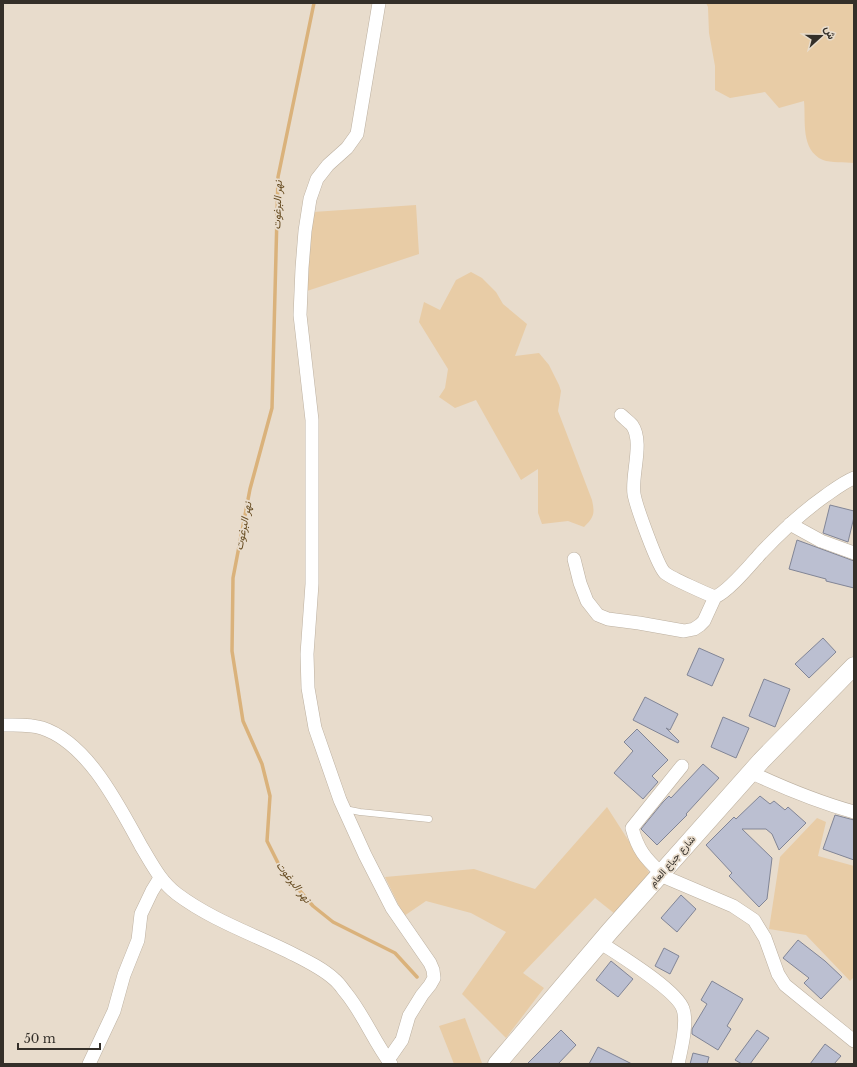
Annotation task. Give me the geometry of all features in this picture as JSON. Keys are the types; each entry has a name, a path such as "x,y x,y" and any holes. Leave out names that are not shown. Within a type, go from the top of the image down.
{"main road":[{"name":"شارع جباع العام","path":"497,1064 750,772 854,666"}],"street":[{"path":"379,3 356,134 347,148 328,165 317,179 309,205 304,231 300,315 312,420 312,584 307,654 308,688 315,728 338,796 365,855 385,895 408,932 430,963 434,978 409,1016 402,1040 390,1062"},
{"path":"621,415 632,426 637,436 634,494 656,556 662,568 665,573 672,578 715,596"},
{"path":"574,559 580,583 587,601 598,615 608,619 684,631 694,629 704,620 715,596 720,594 743,573 790,524 816,503 847,481 854,478"},
{"path":"790,524 822,541 854,553"},
{"path":"3,725 23,725 41,728 56,734 67,741 80,753 99,776 123,813 160,878 177,894 219,920 272,943 321,968 335,980 355,1004 390,1062"},
{"path":"682,766 632,828 636,842 645,857 661,874 733,906 754,920 765,938 778,974 785,985 854,1041"},
{"path":"750,772 830,805 854,812"},
{"path":"89,1064 114,1011 124,975 138,940 141,914 160,878"},
{"path":"601,943 661,985 675,996 681,1004 684,1011 684,1024 678,1064"}],"lane":[{"path":"344,809 360,812 429,818"}],"shaded area":[{"path":"706,3 854,3 854,163 826,161 816,155 811,149 807,142 804,101 779,108 765,92 730,98 715,90 715,66 709,33 708,7"},
{"path":"416,205 419,254 307,291 313,212"},
{"path":"471,272 482,278 496,292 503,304 527,324 515,356 539,353 549,365 559,385 561,391 558,411 593,505 593,515 584,527 568,521 542,524 538,513 538,469 521,480 476,400 455,408 439,397 445,388 448,369 419,322 424,302 440,310 456,280"},
{"path":"607,807 650,874 615,914 595,898 523,973 544,988 506,1038 462,994 506,932 471,913 426,901 404,916 385,877 474,869 535,889"},
{"path":"817,818 826,822 818,856 854,866 854,977 850,981 806,935 769,929 780,857"},
{"path":"465,1018 482,1063 454,1064 439,1026"}],"building":[{"path":"830,505 854,511 848,542 823,533"},
{"path":"797,540 854,561 854,588 789,569"},
{"path":"823,638 836,652 809,678 795,664"},
{"path":"699,648 724,659 712,686 687,675"},
{"path":"764,679 790,689 775,727 749,716"},
{"path":"645,697 678,714 670,730 666,728 679,741 678,743 633,720"},
{"path":"723,717 749,728 736,758 711,747"},
{"path":"637,729 668,760 652,776 658,782 643,799 614,773 633,751 624,742"},
{"path":"703,764 719,778 686,814 687,815 657,845 641,829 663,802 669,796 671,798"},
{"path":"760,796 770,804 774,801 785,810 788,807 806,823 779,850 772,834 766,829 742,829 772,858 767,899 759,907 729,876 732,873 706,845 734,817 736,819"},
{"path":"835,815 854,820 854,860 823,849"},
{"path":"681,895 696,909 677,932 661,918"},
{"path":"798,940 825,961 842,977 821,999 804,983 809,978 783,958"},
{"path":"664,948 679,956 670,974 655,966"},
{"path":"611,961 633,979 618,997 596,980"},
{"path":"712,981 743,999 727,1026 731,1029 718,1050 692,1034 692,1029 707,1004 701,1000"},
{"path":"561,1030 576,1045 558,1064 527,1064"},
{"path":"757,1030 769,1038 750,1064 742,1064 735,1060"},
{"path":"825,1044 841,1056 834,1064 810,1064"},
{"path":"598,1047 632,1064 589,1064"},
{"path":"693,1053 709,1057 707,1064 690,1064"}],"waterway":[{"name":"نهر البرغوت","path":"314,3 278,177 272,408 250,489 233,578 232,651 243,721 262,764 270,796 267,841 279,865 313,906 333,922 395,953 417,977"}]}
